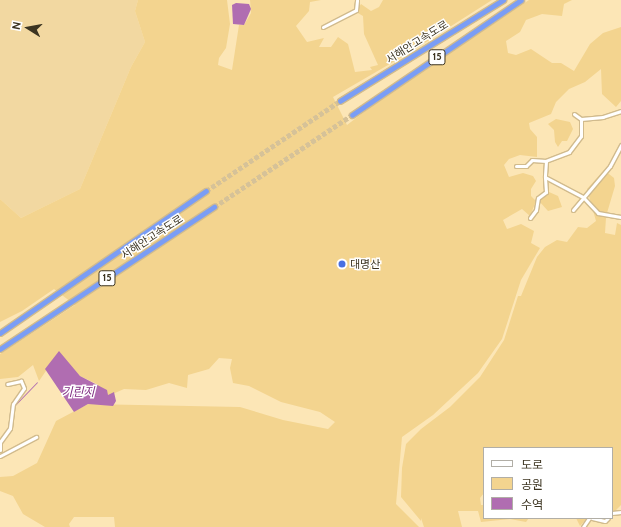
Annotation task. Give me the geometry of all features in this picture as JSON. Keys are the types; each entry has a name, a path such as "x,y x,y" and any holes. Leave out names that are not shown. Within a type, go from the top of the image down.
{"highway":[{"name":"서해안고속도로","path":"340,101 503,0"},
{"name":"서해안고속도로","path":"352,115 521,0"},
{"name":"서해안고속도로","path":"0,333 206,191"},
{"name":"서해안고속도로","path":"0,349 214,208"}],"street":[{"path":"323,27 356,10 357,0"},
{"path":"574,114 581,120 603,117 621,111"},
{"path":"516,166 526,166 532,160 546,161 570,152 581,136 581,120"},
{"path":"573,210 610,166 621,145"},
{"path":"530,218 536,210 538,198 546,192 546,161"},
{"path":"545,177 583,197 598,213 621,217"},
{"path":"0,450 0,442 10,428 13,404 24,388 21,381 7,384"},
{"path":"0,456 36,437"},
{"path":"583,527 589,519"},
{"path":"595,519 605,521 607,519"}],"shaded area":[{"path":"0,0 138,0 135,11 145,42 131,67 80,189 21,218 0,199"}],"green space":[{"path":"138,0 227,0 230,24 226,48 219,58 218,65 232,70 239,25 244,25 251,13 250,0 321,0 310,2 309,11 296,26 307,42 324,38 319,47 331,47 338,37 348,44 355,72 372,70 370,67 378,65 364,34 363,16 356,12 361,4 371,11 379,7 383,0 492,0 412,51 333,97 347,125 385,96 529,0 572,0 564,4 562,16 542,14 526,20 520,32 506,41 508,53 516,55 531,49 552,63 561,63 574,71 590,44 603,33 621,27 621,101 616,107 602,94 601,69 585,82 569,89 556,102 551,114 529,123 530,129 537,137 537,157 520,155 509,159 504,165 509,177 523,173 533,176 536,181 531,189 531,196 536,201 530,216 522,209 503,220 507,229 521,224 534,231 531,243 540,248 521,280 502,339 478,373 433,415 402,437 396,504 419,527 115,527 114,517 74,517 69,524 70,527 45,527 23,514 13,496 0,491 0,477 13,476 37,463 56,421 88,404 240,407 283,420 328,429 335,422 320,412 281,402 249,386 233,383 230,368 232,359 219,358 209,369 188,375 187,388 169,383 146,390 124,389 108,396 95,383 80,376 72,369 59,352 39,381 33,365 18,377 0,379 0,354 75,305 54,289 22,311 0,322 0,199 21,218 80,189 131,67 145,42 135,11"},
{"path":"556,119 570,122 573,129 567,141 562,141 558,147 555,142 554,130 548,124"},
{"path":"604,170 614,178 615,186 607,213 604,216 606,218 605,233 615,235 617,223 621,225 621,505 613,513 613,447 483,447 483,494 480,498 481,505 483,505 483,519 510,519 481,522 478,511 458,511 462,527 424,527 421,518 421,521 401,497 402,468 406,444 421,429 450,407 480,377 504,340 518,296 521,296 537,257 545,247 557,240 567,242 578,227 587,228 596,221 587,189"},
{"path":"549,192 558,196 562,207 548,211 539,201"},
{"path":"510,519 528,519 526,522"},
{"path":"576,519 586,519 580,526"}],"water":[{"path":"236,3 249,4 251,9 244,25 233,24 232,5"},
{"name":"기린지","path":"59,351 80,376 107,390 108,395 114,392 116,401 113,406 88,404 74,412 45,369"}],"waterway":[{"path":"14,406 37,382"},
{"path":"12,424 14,409"}],"tunnel":[{"path":"206,191 340,101"},
{"path":"214,207 352,115"}],"place":[{"name":"대명산","path":"342,264"}]}
